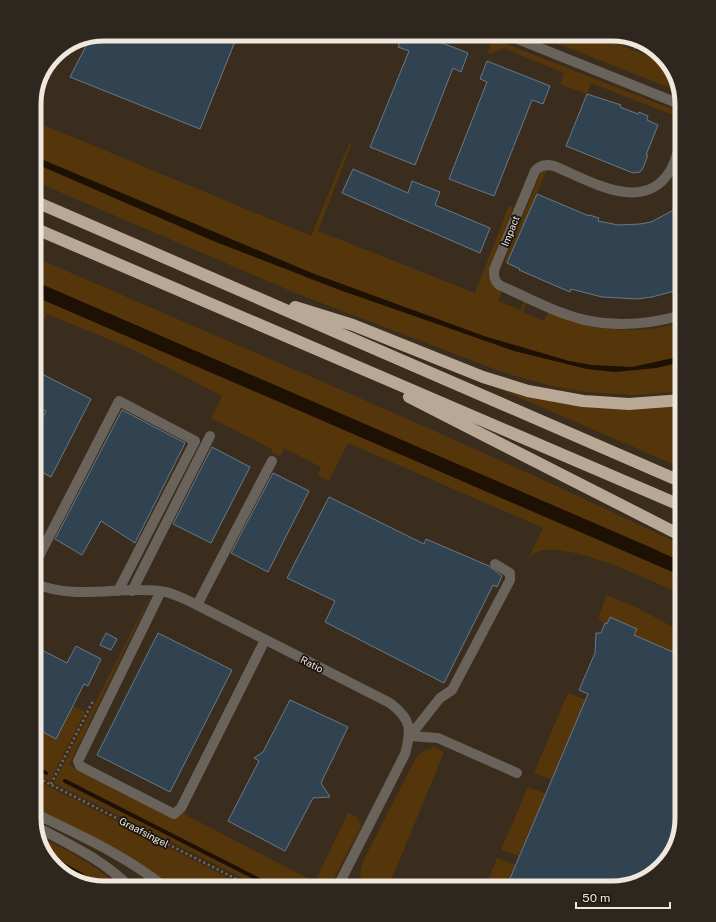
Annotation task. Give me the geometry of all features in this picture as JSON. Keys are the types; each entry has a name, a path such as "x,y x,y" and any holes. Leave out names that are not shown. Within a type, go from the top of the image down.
{"highway":[{"path":"41,204 675,479"},
{"path":"41,231 675,503"},
{"path":"238,290 353,325 483,377 528,391 583,400 629,404 675,401"},
{"path":"308,346 675,532"}],"street":[{"path":"522,41 675,102"},
{"name":"Impact","path":"675,158 671,169 666,176 652,188 640,192 619,192 554,166 549,165 539,167 532,178 494,270 495,281 499,285 584,320 606,323 641,324 675,317"},
{"path":"41,552 119,401 195,441 118,591"},
{"path":"132,591 210,436"},
{"path":"197,605 272,460"},
{"path":"341,881 405,754 410,736 440,698 452,690 510,580 510,573 495,564"},
{"name":"Ratio","path":"41,586 49,590 71,593 161,591 197,605 390,703 401,712 408,723 410,736"},
{"path":"161,591 78,761 80,766 174,814 181,808 265,640"},
{"path":"410,736 438,738 517,773"},
{"path":"41,817 119,856 141,869 157,881"},
{"path":"42,829 87,852 108,866 124,881"}],"path":[{"path":"622,42 646,52"},
{"name":"Graafsingel","path":"41,780 240,881"}],"shaded area":[{"path":"492,41 498,41 672,109 675,116 591,83 587,94 560,84 564,73 503,48 491,54 488,52"},
{"path":"551,41 610,41 654,58 664,69 673,89"},
{"path":"41,124 311,236 349,144 351,145 318,231 475,293 509,206 513,208 488,275 492,285 502,292 498,301 520,310 524,301 526,303 523,312 544,321 548,312 580,323 614,329 648,329 675,323 675,392 636,395 586,392 551,386 505,373 298,294 41,184"},
{"path":"41,159 312,273 484,336 569,361 592,365 632,367 675,358 675,364 656,368 615,372 587,369 514,351 337,289 211,240 41,166"},
{"path":"547,170 507,263 504,262 541,172"},
{"path":"41,260 360,398 602,507 675,542 675,559 41,284"},
{"path":"41,284 652,548 675,559 675,573 41,299"},
{"path":"41,299 675,573 675,592 610,564 568,552 551,550 537,552 528,559 543,528 348,443 329,481 318,475 321,467 284,448 280,456 271,452 272,449 211,418 222,396 132,349 47,314 41,326"},
{"path":"481,381 517,391 675,403 675,465"},
{"path":"606,595 636,607 675,628 675,653 634,635 637,629 607,624 598,620"},
{"path":"150,598 69,765 173,819 182,813 313,881 248,881 54,783"},
{"path":"568,693 586,700 552,780 534,773"},
{"path":"73,706 85,712 50,781 41,776 41,731 56,739"},
{"path":"432,746 444,752 391,881 361,881 360,874 364,859 416,758 423,751 432,749"},
{"path":"41,783 234,881 164,881 159,877 41,813"},
{"path":"528,787 546,794 519,856 501,850"},
{"path":"348,813 357,817 361,827 333,881 315,881"},
{"path":"45,839 102,872 113,881 91,879 58,860"},
{"path":"497,858 516,865 508,881 488,881"},
{"path":"58,860 91,879 73,873"}],"building":[{"path":"235,41 200,129 70,77 87,44 92,42"},
{"path":"400,41 437,41 468,53 461,72 453,68 415,165 370,147 409,51 398,47"},
{"path":"487,61 550,86 543,104 532,100 494,196 449,179 487,82 480,79"},
{"path":"587,94 621,105 620,107 638,114 639,112 648,116 647,120 658,125 646,155 648,155 640,172 633,173 566,146"},
{"path":"353,169 408,193 412,181 440,192 435,205 490,228 480,253 342,193"},
{"path":"537,194 589,216 599,218 598,221 618,225 651,222 675,208 675,291 637,299 602,297 571,289 570,292 519,270 520,269 507,263"},
{"path":"41,374 91,399 51,477 41,472 41,421 46,411 41,408"},
{"path":"122,410 185,443 135,543 101,521 82,555 55,539"},
{"path":"212,447 250,467 211,543 173,524"},
{"path":"273,473 309,491 268,572 231,553"},
{"path":"329,497 424,544 426,539 489,566 502,576 497,587 493,585 444,683 325,622 335,601 287,578"},
{"path":"610,617 637,629 634,635 675,653 675,818 673,834 670,842 667,849 653,865 640,874 628,879 612,881 509,881 588,694 579,690 595,653 596,633 601,633 605,623 607,624"},
{"path":"106,633 117,639 111,650 100,645"},
{"path":"158,633 232,670 170,792 97,755"},
{"path":"76,646 101,659 88,686 84,684 56,739 41,731 41,650 67,663"},
{"path":"290,700 348,727 321,783 330,797 313,798 285,851 228,821 259,761 254,758 263,752"}],"waterway":[{"path":"41,770 46,773"},
{"path":"65,781 261,881"}]}
